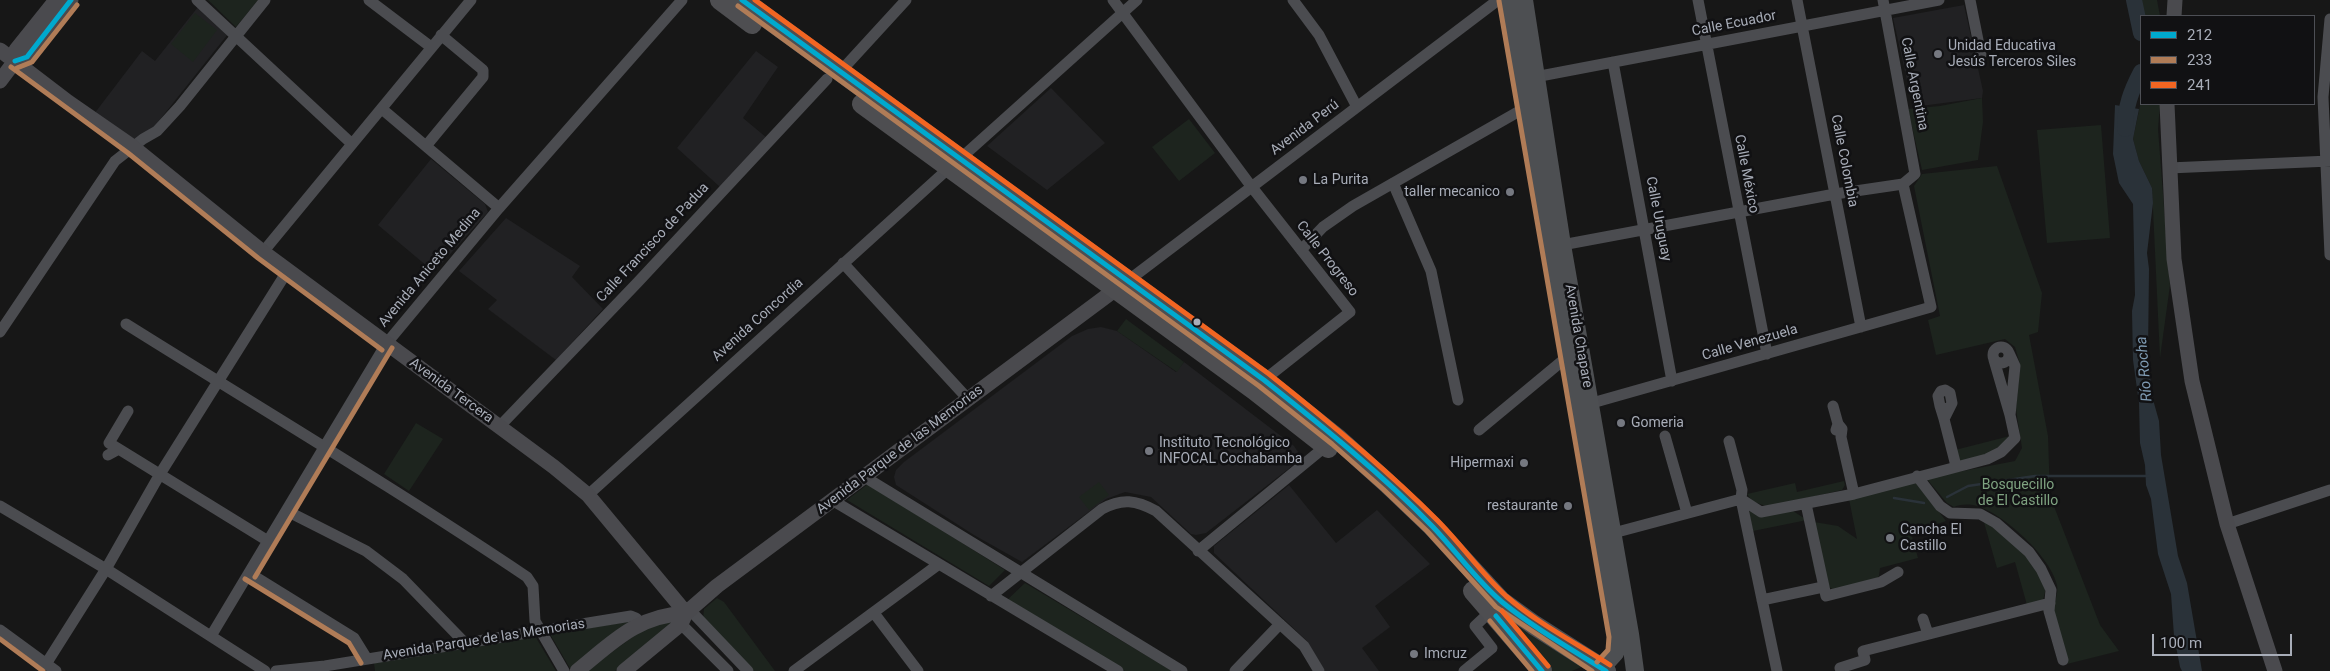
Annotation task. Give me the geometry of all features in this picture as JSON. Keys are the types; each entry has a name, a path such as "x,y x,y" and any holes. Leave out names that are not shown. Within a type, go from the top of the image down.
{"highway":[{"path":"720,0 834,75 1122,285 1326,446 1411,524 1491,611 1542,671"},
{"path":"742,0 834,75"},
{"path":"1122,285 1264,380 1337,438 1432,526 1501,601 1597,669"}],"main road":[{"path":"1506,0 1516,0"},
{"name":"Avenida Chapare","path":"1506,0 1523,109 1567,357 1583,405"},
{"name":"Avenida Chapare","path":"1524,0 1562,245 1583,405 1624,636 1634,671"},
{"name":"Avenida Chapare","path":"1597,669 1615,653 1624,636"}],"street":[{"path":"0,81 15,61 16,50 56,0"},
{"path":"15,61 27,57 71,0"},
{"path":"197,0 352,144"},
{"path":"0,332 115,161 157,131 265,0"},
{"path":"369,0 431,47"},
{"path":"263,252 471,0"},
{"name":"Avenida Aniceto Medina","path":"210,636 325,449 386,344 499,208 682,0"},
{"name":"Calle Francisco de Padua","path":"499,427 906,0"},
{"name":"Calle Progreso","path":"1114,0 1251,186 1350,312 1264,380"},
{"name":"Avenida Concordia","path":"588,495 843,263 1137,0"},
{"path":"1293,0 1320,35 1357,108"},
{"name":"Avenida Perú","path":"1122,285 1498,0"},
{"name":"Calle México","path":"1698,0 1767,354"},
{"name":"Calle Colombia","path":"1797,0 1861,327"},
{"name":"Calle Ecuador","path":"1535,77 1802,26 1884,5 1939,0"},
{"path":"1970,0 1981,55"},
{"path":"2174,15 2175,0"},
{"name":"Calle Argentina","path":"1884,5 1916,174 1903,184"},
{"path":"2330,19 2322,97 2327,161 2330,255"},
{"path":"426,146 483,78 483,70 478,64 441,36"},
{"name":"Avenida Tercera","path":"0,50 133,147 263,252 554,467 588,495 728,671"},
{"name":"Calle Uruguay","path":"1612,62 1672,381"},
{"path":"2167,105 2174,258 2189,362 2211,463 2227,524 2275,671"},
{"path":"382,109 499,208"},
{"path":"1301,250 1323,227 1352,206 1523,109"},
{"path":"2169,168 2327,161"},
{"path":"1393,183 1431,272 1458,400"},
{"path":"1562,245 1644,228 1835,194 1903,184"},
{"name":"Calle Venezuela","path":"1583,405 1932,307 1903,184"},
{"path":"843,263 968,399"},
{"path":"0,630 51,668 160,474 288,270"},
{"name":"Avenida Parque de las Memorias","path":"624,671 717,586 1122,285"},
{"path":"126,324 426,510 527,577 533,586 535,621 564,671"},
{"path":"1606,535 1741,499 1761,512 1854,494 1987,459 2001,452 2015,438 1992,354 1997,348 2006,348 2015,366 2010,415"},
{"path":"1479,430 1567,357"},
{"path":"1833,406 1838,424 1842,429 1841,437 1854,494"},
{"path":"1945,407 1944,419 1956,466"},
{"path":"128,410 109,443 268,541"},
{"path":"1665,436 1687,513"},
{"path":"1729,441 1742,490 1741,499 1777,671"},
{"path":"1198,551 1326,446"},
{"path":"108,455 120,449"},
{"path":"863,476 1182,671"},
{"path":"1917,476 1940,506 1950,513 1980,514 1996,523 2011,535 2041,569 2051,590 2049,610 2063,660"},
{"path":"2227,524 2330,490"},
{"path":"832,500 1118,671"},
{"path":"991,596 1019,572 1102,509 1114,502 1129,500 1142,503 1156,511 1304,646 1319,671"},
{"path":"1806,504 1826,596 1881,582 1898,572"},
{"path":"0,506 106,569 265,671"},
{"path":"287,511 373,557 403,579 464,642"},
{"path":"794,671 940,564"},
{"path":"249,574 354,638 367,659"},
{"path":"1762,600 1823,587"},
{"path":"1840,668 1865,660 1863,651 2050,603"},
{"path":"1464,671 1492,648 1475,626 1491,611"},
{"path":"874,613 918,671"},
{"path":"576,671 632,627 659,616 685,615"},
{"name":"Avenida Tercera","path":"685,615 748,671"},
{"name":"Avenida Parque de las Memorias","path":"276,671 322,668 464,642 632,616 640,623"},
{"path":"1923,619 1928,634"},
{"path":"1235,671 1280,624"}],"shaded area":[{"name":"Unidad Educativa Jesús Terceros Siles","path":"1964,5 1983,91 1982,98 1913,107 1893,18"},
{"path":"198,7 228,34 154,127 139,138 131,139 94,114 142,51 155,61"},
{"path":"756,51 778,67 743,118 767,138 720,187 677,148"},
{"path":"1051,88 1105,143 1047,190 987,146"},
{"path":"431,159 485,204 488,212 434,272 378,225"},
{"path":"506,218 580,266 572,277 603,309 556,360 488,309 497,300 459,271"},
{"path":"1101,327 1117,331 1176,372 1184,362 1294,446 1298,452 1296,463 1206,533 1191,534 1151,497 1125,492 1106,499 1022,562 974,535 896,485 894,477 896,470 904,462 1072,336 1088,329"},
{"path":"1289,485 1336,543 1377,510 1430,564 1375,606 1390,627 1362,648 1379,671 1325,671 1307,641 1214,553 1214,546"}],"green space":[{"path":"208,0 258,0 236,27"},
{"path":"2140,0 2157,0 2160,15 2144,15"},
{"path":"195,13 217,30 193,62 171,44"},
{"path":"1982,98 1983,122 1978,160 1922,170 1908,109 1940,106"},
{"path":"2140,105 2160,105 2158,129 2170,285 2160,358 2152,188 2139,161 2133,139"},
{"path":"1189,119 1215,153 1179,181 1152,147"},
{"path":"2101,125 2110,238 2047,243 2037,130"},
{"name":"Bosquecillo de El Castillo","path":"1997,166 2042,293 2038,332 2029,335 2048,436 2050,496 2100,625 2119,651 2067,664 2054,621 2053,612 2057,585 2046,562 2013,527 1977,506 1960,505 1954,507 1947,503 1926,478 2015,461 2022,448 2016,409 2020,364 2015,347 2005,339 1936,355 1928,320 1940,316 1914,186 1922,174"},
{"path":"1126,319 1184,362 1177,372 1117,331"},
{"path":"416,423 443,439 409,491 384,474"},
{"path":"2010,436 2009,439 1985,457 1960,462 1955,450"},
{"path":"1844,481 1845,485 1842,490 1768,507 1752,501 1747,494 1795,483 1797,492"},
{"path":"1099,482 1109,495 1089,510 1079,497"},
{"path":"1916,482 1946,521 1911,533 1918,558 1880,568 1879,576 1876,580 1833,590 1815,574 1807,532 1814,522 1838,526 1857,539 1849,499"},
{"path":"868,484 1005,570 989,586 847,500"},
{"path":"1750,511 1793,511 1807,520 1753,531"},
{"path":"1983,519 2030,557 2046,588 2043,600 2027,605 2015,562 1997,568"},
{"path":"1025,583 1172,671 1125,671 1006,601"},
{"path":"717,598 724,602 775,671 754,671 703,619 704,609"},
{"path":"668,616 674,624 615,671 586,671 660,617"},
{"path":"639,620 571,670 550,634"},
{"path":"1516,623 1586,665 1572,671 1552,671 1513,626"},
{"path":"535,636 556,671 375,671 374,663"}],"water":[{"name":"Río Rocha","path":"2115,105 2139,109 2133,139 2139,161 2152,188 2153,203 2147,253 2149,269 2148,354 2152,396 2159,421 2161,455 2178,556 2187,583 2202,671 2182,671 2180,667 2174,636 2171,594 2158,554 2151,499 2146,485 2145,465 2140,443 2139,403 2133,360 2132,311 2135,295 2133,204 2119,183 2113,154"}],"waterway":[{"name":"Río Rocha","path":"2134,0 2140,28"},
{"name":"Río Rocha","path":"2125,129 2129,99 2140,74"},
{"path":"1947,497 1968,486 2035,476 2149,476"},
{"path":"1894,498 1924,503"}],"transit line":[{"name":"212","path":"15,61 27,57 71,0"},
{"name":"212","path":"742,0 1264,380 1329,432 1393,488 1433,527 1483,584 1502,602 1514,612 1606,671"},
{"name":"241","path":"755,0 1269,374 1397,481 1446,529 1506,596 1544,624 1610,665"},
{"name":"233","path":"1499,1 1609,637 1608,650 1597,662"},
{"name":"233","path":"17,68 32,62 77,5"},
{"name":"233","path":"738,6 1259,386 1332,444 1383,489 1427,531 1496,607 1592,671"},
{"name":"233","path":"11,67 128,153 258,258 382,350"},
{"name":"233","path":"255,577 392,348"},
{"name":"233","path":"245,579 349,643 361,663"},
{"name":"241","path":"1502,611 1548,666"},
{"name":"212","path":"1496,616 1542,671"},
{"name":"233","path":"1490,621 1532,671"},
{"name":"233","path":"0,639 43,671"}],"place":[{"name":"Unidad Educativa Jesús Terceros Siles","path":"1938,54"},
{"name":"La Purita","path":"1303,180"},
{"name":"taller mecanico","path":"1510,192"},
{"name":"Gomeria","path":"1621,423"},
{"name":"Instituto Tecnológico INFOCAL Cochabamba","path":"1149,451"},
{"name":"Hipermaxi","path":"1524,463"},
{"name":"restaurante","path":"1568,506"},
{"name":"Cancha El Castillo","path":"1890,538"},
{"name":"Imcruz","path":"1414,654"}]}
